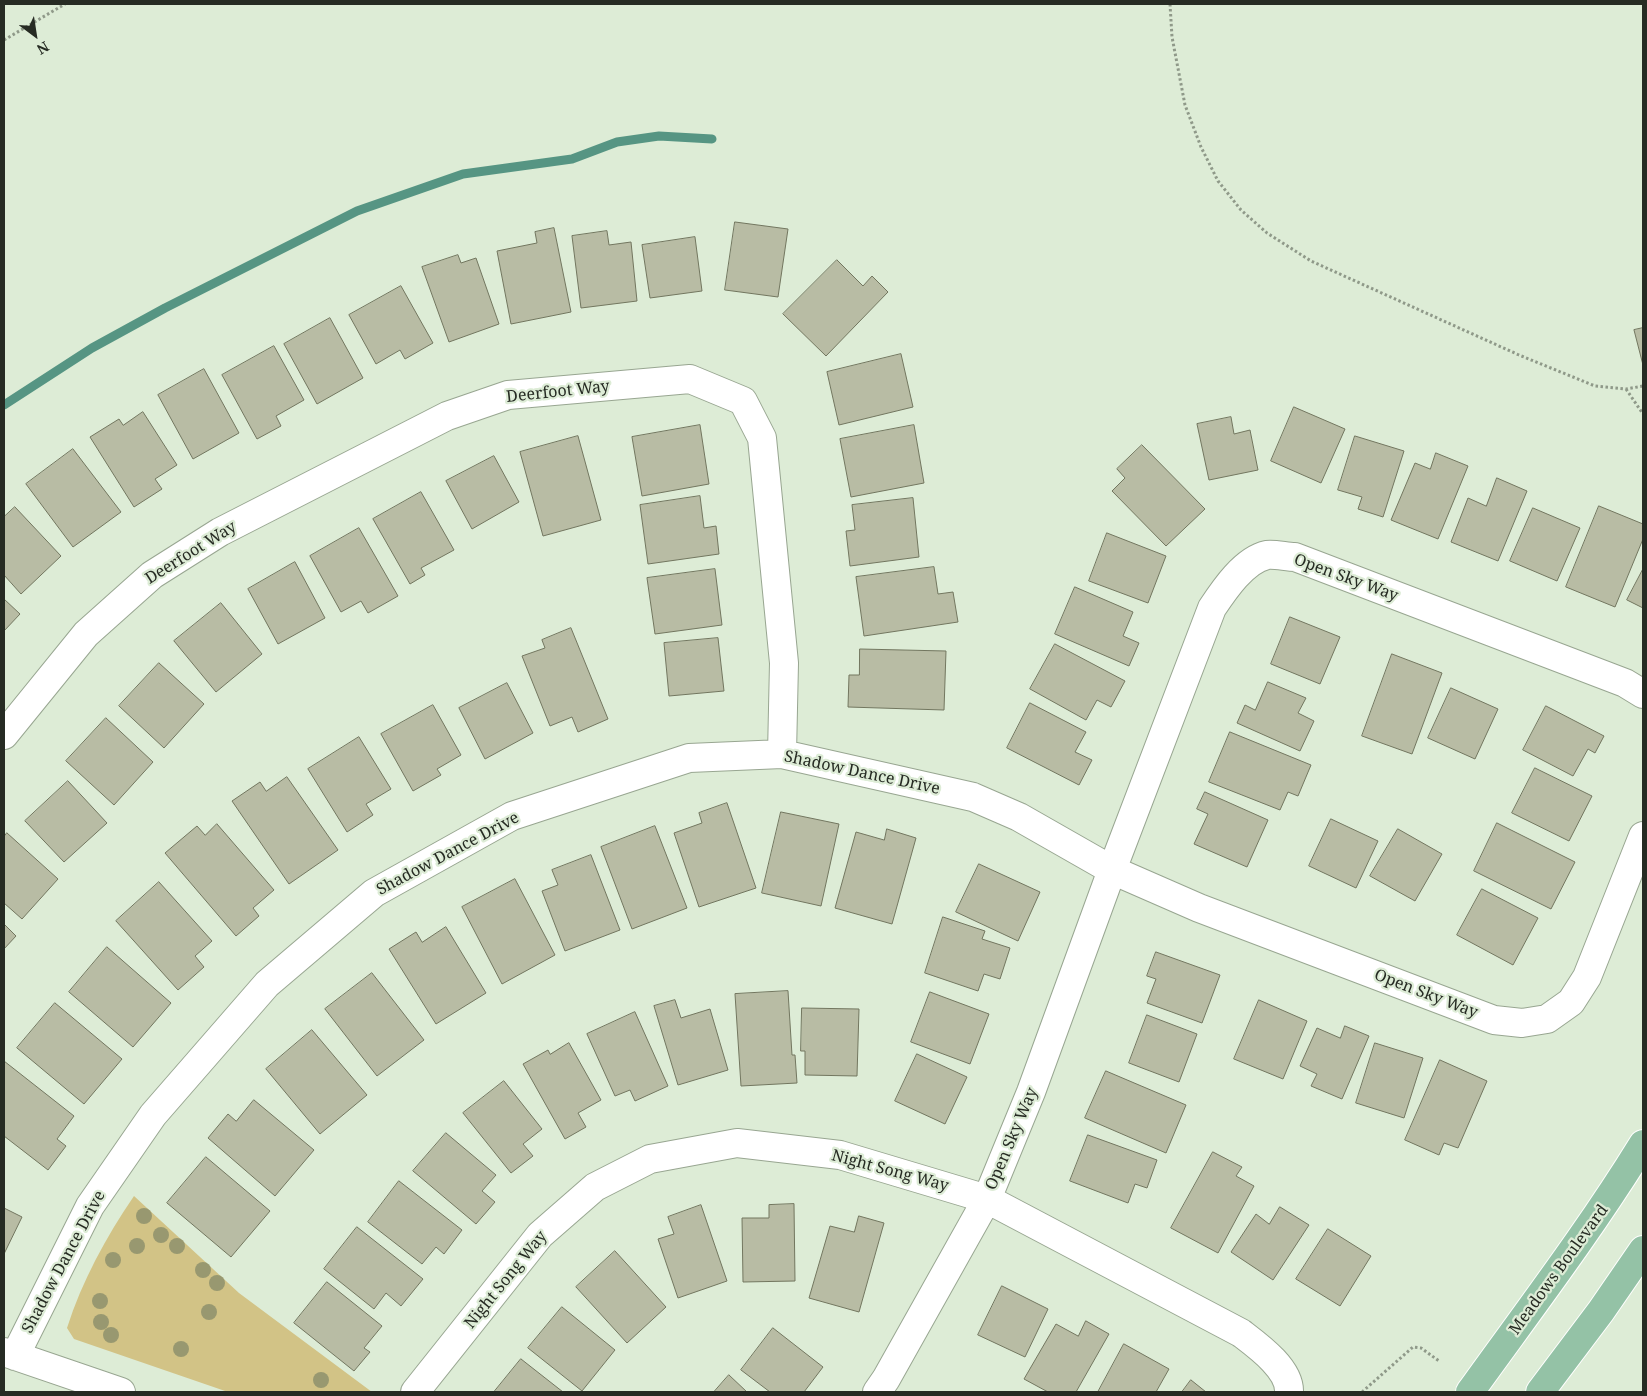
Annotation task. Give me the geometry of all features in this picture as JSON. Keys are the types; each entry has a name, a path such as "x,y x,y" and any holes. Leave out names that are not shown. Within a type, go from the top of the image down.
{"main road":[{"name":"Meadows Boulevard","path":"1470,1392 1555,1278 1612,1195 1643,1144"},
{"path":"1540,1392 1601,1311 1643,1250"}],"street":[{"name":"Deerfoot Way","path":"4,735 86,634 152,575 229,527 447,416 508,395 690,379 742,401 762,438 784,663 782,754"},
{"name":"Open Sky Way","path":"877,1392 986,1199 1031,1092 1112,870 1212,608 1228,584 1248,565 1268,555 1295,557 1626,683 1643,694"},
{"name":"Shadow Dance Drive","path":"9,1354 90,1206 154,1115 267,984 374,893 512,816 690,758 782,754 974,797 1019,818 1112,870"},
{"name":"Open Sky Way","path":"1112,870 1199,908 1494,1020 1522,1023 1547,1019 1571,1002 1587,977 1643,836"},
{"name":"Night Song Way","path":"416,1392 540,1235 596,1187 650,1159 737,1143 840,1155 986,1199 1241,1333 1277,1365 1290,1388"},
{"path":"9,1354 121,1392"}],"path":[{"path":"4,40 65,4"},
{"path":"1170,4 1172,37 1185,105 1201,147 1218,181 1241,210 1267,233 1311,260 1519,355 1595,386 1626,389 1643,386"},
{"path":"1626,389 1643,414"},
{"path":"1362,1392 1413,1347 1421,1348 1439,1361"}],"shaded area":[{"path":"134,1196 239,1293 372,1392 228,1392 74,1339 67,1328 87,1276 104,1243"}],"building":[{"path":"735,222 788,229 778,297 725,290"},
{"path":"554,228 571,312 511,324 497,251 537,243 535,232"},
{"path":"607,231 609,245 631,242 637,301 581,308 572,236"},
{"path":"695,237 702,291 650,298 642,245"},
{"path":"458,255 461,263 476,258 499,324 449,342 422,267"},
{"path":"837,260 863,286 872,276 888,292 826,356 783,314"},
{"path":"401,286 433,343 405,359 400,350 376,364 349,315"},
{"path":"330,318 363,378 317,404 284,344"},
{"path":"1643,328 1643,365 1634,330"},
{"path":"274,346 304,400 276,416 281,426 257,439 222,375"},
{"path":"901,354 913,407 839,425 827,372"},
{"path":"204,369 239,433 193,459 158,395"},
{"path":"1294,407 1345,429 1321,483 1271,461"},
{"path":"143,412 177,465 155,479 162,489 134,507 90,437 119,419 123,425"},
{"path":"1231,417 1234,434 1250,430 1258,470 1209,480 1197,424"},
{"path":"700,425 709,484 642,496 632,437"},
{"path":"914,425 924,483 851,497 840,439"},
{"path":"578,436 601,520 543,536 520,452"},
{"path":"1355,436 1404,451 1383,517 1358,509 1362,497 1338,490"},
{"path":"1142,445 1205,509 1166,546 1112,491 1125,478 1117,469"},
{"path":"73,449 121,512 73,547 26,484"},
{"path":"1436,453 1468,466 1438,539 1391,520 1415,463 1430,469"},
{"path":"494,456 519,502 472,529 446,481"},
{"path":"1497,478 1527,491 1498,561 1451,542 1468,498 1486,506"},
{"path":"421,492 454,550 421,568 425,575 410,584 373,519"},
{"path":"700,496 704,528 716,526 719,554 648,564 640,505"},
{"path":"913,498 919,557 850,566 846,531 855,530 852,505"},
{"path":"1599,506 1643,524 1643,539 1615,607 1566,587"},
{"path":"15,507 61,556 21,594 4,575 4,517"},
{"path":"1533,508 1580,528 1557,581 1510,561"},
{"path":"359,528 398,596 368,613 361,601 341,612 310,556"},
{"path":"1107,533 1166,556 1148,603 1089,581"},
{"path":"295,562 325,618 278,644 248,589"},
{"path":"934,567 938,594 953,592 958,622 864,636 856,577"},
{"path":"715,569 722,625 655,634 647,578"},
{"path":"1643,569 1643,608 1627,600"},
{"path":"1075,587 1133,612 1123,636 1139,643 1129,666 1055,634"},
{"path":"4,599 20,614 4,631"},
{"path":"221,603 262,654 216,692 174,641"},
{"path":"1290,617 1340,637 1320,684 1271,664"},
{"path":"571,628 608,719 578,732 572,717 550,726 522,656 545,648 542,640"},
{"path":"718,638 724,691 669,696 664,643"},
{"path":"1055,644 1125,681 1111,707 1097,700 1086,720 1030,689"},
{"path":"860,649 946,651 944,710 848,707 849,675 859,675"},
{"path":"1392,654 1442,673 1412,754 1362,736"},
{"path":"159,663 204,704 164,748 119,706"},
{"path":"1268,682 1306,698 1298,713 1314,721 1300,751 1237,723 1245,705 1255,710"},
{"path":"507,683 533,733 485,759 459,708"},
{"path":"1451,688 1498,709 1475,759 1428,738"},
{"path":"1030,703 1086,732 1075,752 1092,760 1079,785 1007,748"},
{"path":"433,705 461,755 437,769 441,775 413,791 381,734"},
{"path":"1546,706 1604,736 1595,753 1588,749 1573,776 1523,750"},
{"path":"106,718 153,762 114,805 66,761"},
{"path":"1230,732 1311,765 1298,796 1288,792 1280,810 1209,782"},
{"path":"359,737 391,789 366,804 373,815 347,832 308,769"},
{"path":"1535,768 1592,796 1569,841 1512,813"},
{"path":"287,777 338,850 289,884 232,801 260,782 266,791"},
{"path":"68,781 107,823 64,862 25,821"},
{"path":"1205,792 1268,820 1247,867 1194,844 1208,814 1197,809"},
{"path":"727,803 756,888 699,907 674,833 702,823 699,813"},
{"path":"781,812 839,824 821,906 762,893"},
{"path":"1331,819 1378,841 1356,888 1309,866"},
{"path":"1497,823 1575,862 1551,909 1474,871"},
{"path":"217,824 274,890 253,908 259,916 236,936 165,853 197,826 205,835"},
{"path":"655,826 687,908 632,929 601,847"},
{"path":"887,829 916,838 892,924 835,908 856,832 884,840"},
{"path":"1398,829 1442,854 1415,901 1370,876"},
{"path":"7,833 58,879 22,919 4,903 4,837"},
{"path":"591,855 620,930 565,951 542,891 558,885 552,870"},
{"path":"979,864 1040,892 1018,941 956,912"},
{"path":"515,879 555,955 502,984 462,907"},
{"path":"159,882 212,941 195,956 204,967 178,990 116,921"},
{"path":"1482,889 1538,918 1513,965 1457,935"},
{"path":"943,917 985,931 982,939 1010,948 1000,979 984,974 978,991 925,973"},
{"path":"4,924 16,936 4,949"},
{"path":"446,927 486,993 436,1024 389,949 416,932 422,942"},
{"path":"107,947 171,1003 133,1047 69,992"},
{"path":"1156,952 1220,975 1202,1023 1147,1003 1156,979 1147,976"},
{"path":"372,973 424,1040 377,1076 325,1009"},
{"path":"788,991 792,1055 795,1055 797,1083 741,1086 735,994"},
{"path":"930,992 989,1014 970,1064 911,1042"},
{"path":"675,1000 681,1018 710,1009 728,1070 678,1085 654,1006"},
{"path":"1259,1000 1307,1021 1283,1079 1234,1059"},
{"path":"55,1003 122,1059 84,1104 17,1048"},
{"path":"802,1008 859,1009 857,1076 805,1075 805,1051 801,1051"},
{"path":"635,1012 668,1086 635,1101 630,1090 615,1096 587,1034"},
{"path":"1147,1015 1197,1034 1179,1082 1129,1063"},
{"path":"1345,1026 1369,1036 1342,1099 1311,1086 1317,1074 1300,1066 1317,1028 1340,1038"},
{"path":"312,1030 367,1095 320,1134 266,1069"},
{"path":"569,1043 601,1100 578,1113 586,1127 565,1139 523,1064 548,1050 550,1054"},
{"path":"1375,1043 1423,1058 1404,1118 1356,1103"},
{"path":"917,1054 967,1077 945,1124 895,1101"},
{"path":"1440,1060 1487,1081 1458,1148 1444,1143 1439,1155 1405,1140"},
{"path":"4,1061 74,1116 57,1139 66,1146 48,1170 4,1136"},
{"path":"1106,1071 1186,1105 1166,1153 1085,1118"},
{"path":"504,1081 542,1129 523,1144 533,1156 511,1173 463,1113"},
{"path":"254,1100 314,1150 275,1196 208,1138 228,1114 236,1121"},
{"path":"446,1133 496,1175 482,1191 495,1202 476,1224 413,1171"},
{"path":"1088,1135 1157,1160 1147,1188 1135,1184 1128,1203 1070,1181"},
{"path":"1213,1152 1242,1167 1236,1176 1254,1186 1218,1253 1171,1228"},
{"path":"206,1157 270,1211 231,1257 167,1203"},
{"path":"399,1181 462,1230 444,1254 436,1247 422,1264 368,1222"},
{"path":"794,1204 795,1281 743,1282 742,1218 769,1218 769,1205"},
{"path":"701,1205 727,1281 678,1298 658,1239 674,1234 668,1217"},
{"path":"1280,1207 1309,1225 1273,1280 1231,1252 1256,1214 1269,1224"},
{"path":"4,1208 22,1217 4,1254"},
{"path":"859,1216 884,1223 859,1312 809,1298 830,1226 854,1232"},
{"path":"357,1227 423,1279 401,1306 386,1293 374,1309 324,1269"},
{"path":"1328,1229 1371,1256 1340,1306 1296,1279"},
{"path":"615,1251 666,1307 627,1343 576,1287"},
{"path":"327,1282 382,1326 364,1348 370,1352 354,1371 294,1323"},
{"path":"1002,1286 1048,1309 1025,1357 978,1335"},
{"path":"562,1307 615,1350 582,1391 528,1348"},
{"path":"1086,1321 1109,1334 1076,1392 1048,1392 1024,1379 1056,1324 1078,1336"},
{"path":"773,1328 823,1367 804,1392 770,1392 741,1370"},
{"path":"1124,1344 1169,1369 1156,1392 1098,1392"},
{"path":"521,1359 563,1392 494,1392"},
{"path":"729,1375 747,1392 714,1392"},
{"path":"1191,1380 1206,1392 1182,1392"}],"waterway":[{"path":"4,405 92,348 165,308 357,211 463,174 572,159 617,142 659,136 712,139"}]}
